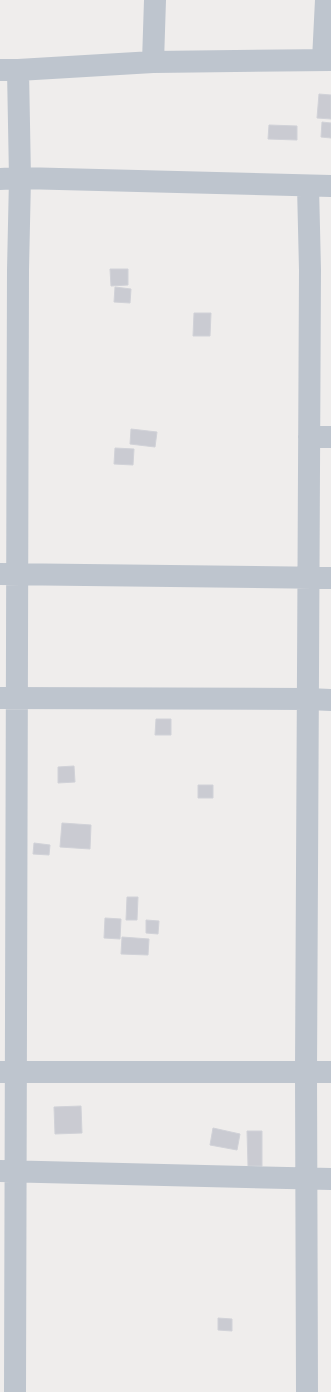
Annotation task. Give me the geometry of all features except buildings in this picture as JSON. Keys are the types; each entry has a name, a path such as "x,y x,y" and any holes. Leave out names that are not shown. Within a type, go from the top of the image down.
{"street":[{"path":"153,62 155,0"},
{"path":"15,1392 8,1171 9,70 153,62 327,60 326,0"},
{"path":"10,178 331,186"},
{"path":"307,1392 306,1072 310,270 308,186"},
{"path":"309,437 331,437"},
{"path":"9,574 331,578"},
{"path":"8,698 331,700"},
{"path":"8,1072 331,1072"},
{"path":"8,1171 331,1179"}]}
